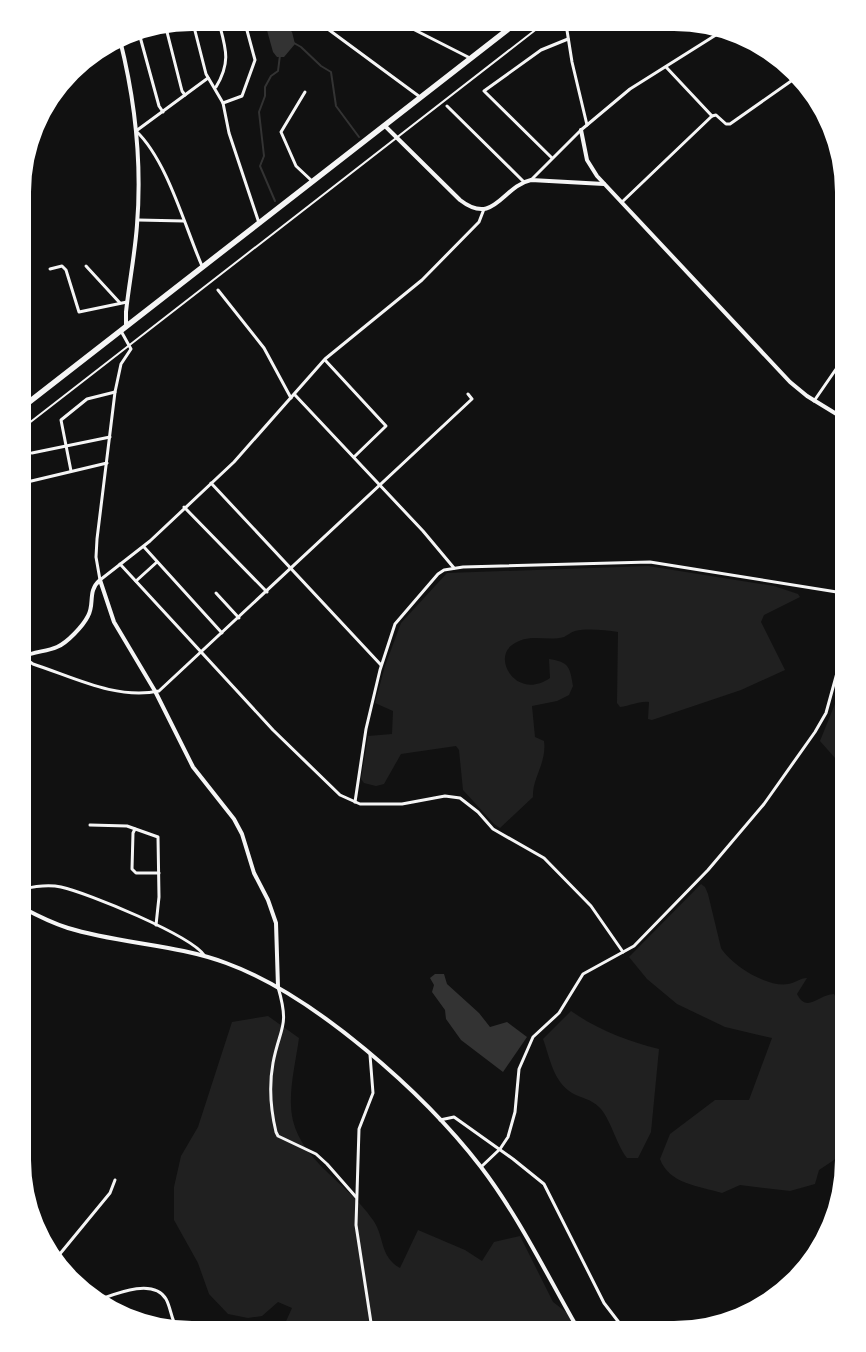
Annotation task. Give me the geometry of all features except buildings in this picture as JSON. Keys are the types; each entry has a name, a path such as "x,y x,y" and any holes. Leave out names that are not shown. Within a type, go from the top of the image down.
{"highway":[{"path":"31,401 506,31"}],"street":[{"path":"567,31 587,125"},
{"path":"195,32 208,78 216,87 223,103 229,133 259,223"},
{"path":"216,87 226,66 227,56 221,32"},
{"path":"223,103 242,96 254,62 247,32"},
{"path":"331,32 420,98"},
{"path":"417,32 470,59"},
{"path":"168,33 185,95"},
{"path":"531,180 581,130 630,89 715,37"},
{"path":"141,40 159,106 163,112"},
{"path":"552,158 484,91 541,50 568,40"},
{"path":"122,48 134,101 138,220 127,302 126,326"},
{"path":"666,67 712,116"},
{"path":"136,131 208,78"},
{"path":"622,202 712,116 716,114 726,124 730,124 791,81"},
{"path":"305,92 280,132 296,167 312,182"},
{"path":"447,106 524,182"},
{"path":"385,126 460,200 471,208 484,209 494,206 524,182 531,180 604,184"},
{"path":"581,130 589,165 604,184 790,382 814,401 835,413"},
{"path":"136,131 162,168 202,266"},
{"path":"31,654 59,646 66,640 89,614 92,590 100,580 144,548 184,507 242,454 325,360 422,280 479,222 484,209"},
{"path":"138,220 184,221"},
{"path":"50,269 62,266 66,270 79,312 127,302"},
{"path":"86,266 120,303"},
{"path":"218,290 264,348 292,398"},
{"path":"121,331 131,349 119,369 115,392 97,539 96,557 100,580 114,622 155,692 193,766 234,819 245,841 254,873 268,900 276,923 278,987 285,1010 285,1020 273,1063 272,1102 276,1132 278,1136 316,1154 328,1164 357,1198"},
{"path":"325,360 386,426 354,457"},
{"path":"814,401 835,371"},
{"path":"71,471 61,420 87,399 115,392"},
{"path":"31,663 114,691 155,692 164,688 472,399 468,394"},
{"path":"295,395 455,568"},
{"path":"32,453 110,437"},
{"path":"31,481 107,463"},
{"path":"211,483 381,665"},
{"path":"184,507 267,592"},
{"path":"144,548 222,634"},
{"path":"136,581 157,562"},
{"path":"355,802 366,729 381,665 397,620 438,574 444,570 455,568 650,562 835,592"},
{"path":"120,564 273,730 340,795 355,802 402,804 445,796 460,798 478,812 493,829 544,858 591,906 623,952"},
{"path":"216,593 239,618"},
{"path":"481,1167 500,1149 508,1137 515,1112 519,1069 528,1045 539,1030 559,1013 583,974 634,946 708,870 764,804 822,719 834,683"},
{"path":"90,825 123,825 158,837 159,873 156,925"},
{"path":"135,828 133,833 132,869 136,873 159,873"},
{"path":"31,888 63,887 109,903 156,925 196,947 204,956"},
{"path":"31,912 77,931 204,956 243,969 278,987 311,1008 370,1055 440,1120 481,1167 534,1251 573,1321"},
{"path":"370,1055 373,1093 359,1129 356,1225 371,1321"},
{"path":"440,1120 454,1117 500,1149 544,1184 604,1303 618,1321"},
{"path":"61,1253 110,1193 115,1180"},
{"path":"109,1297 144,1288 158,1291 166,1299 174,1319"}],"lane":[{"path":"31,422 534,31"}],"shaded area":[{"path":"267,32 292,32 295,44 284,57 277,57 273,52"},
{"path":"648,566 774,586 798,594 800,597 764,615 761,622 785,670 741,690 652,720 648,719 649,702 620,707 617,703 618,632 585,630 572,632 564,637 525,639 512,645 507,651 505,659 511,675 527,685 538,684 550,678 549,659 561,662 567,666 571,674 573,686 569,695 557,701 532,706 535,737 544,741 542,763 533,790 533,797 500,828 494,824 463,790 459,750 456,746 401,754 384,784 376,786 364,783 361,779 368,736 392,734 393,711 375,703 385,666 401,623 447,573"},
{"path":"834,705 834,757 820,741"},
{"path":"701,884 705,887 708,894 721,948 741,968 761,979 780,984 793,983 807,978 797,994 805,1002 814,1002 834,994 834,1160 819,1170 815,1184 790,1191 740,1185 722,1193 686,1183 670,1174 664,1167 660,1159 670,1134 715,1100 749,1100 772,1038 725,1027 677,1004 647,979 629,957"},
{"path":"435,974 444,974 447,984 479,1013 490,1027 507,1022 527,1037 503,1072 461,1040 446,1019 445,1010 432,992 434,985 430,978"},
{"path":"571,1011 613,1034 659,1049 651,1132 638,1158 627,1158 603,1111 599,1107 593,1102 572,1093 556,1076 543,1039"},
{"path":"268,1016 299,1038 291,1098 294,1124 301,1140 311,1155 350,1193 373,1220 377,1226 385,1252 393,1263 400,1268 418,1230 465,1250 482,1261 494,1242 520,1236 553,1302 578,1321 286,1321 292,1308 278,1302 262,1316 248,1318 228,1314 209,1294 198,1263 174,1220 174,1187 181,1156 198,1127 232,1022"}],"waterway":[{"path":"294,43 331,72 336,106 359,137"},
{"path":"275,201 260,166 264,156 259,112 265,96 265,87 271,76 278,71 280,55"}]}
